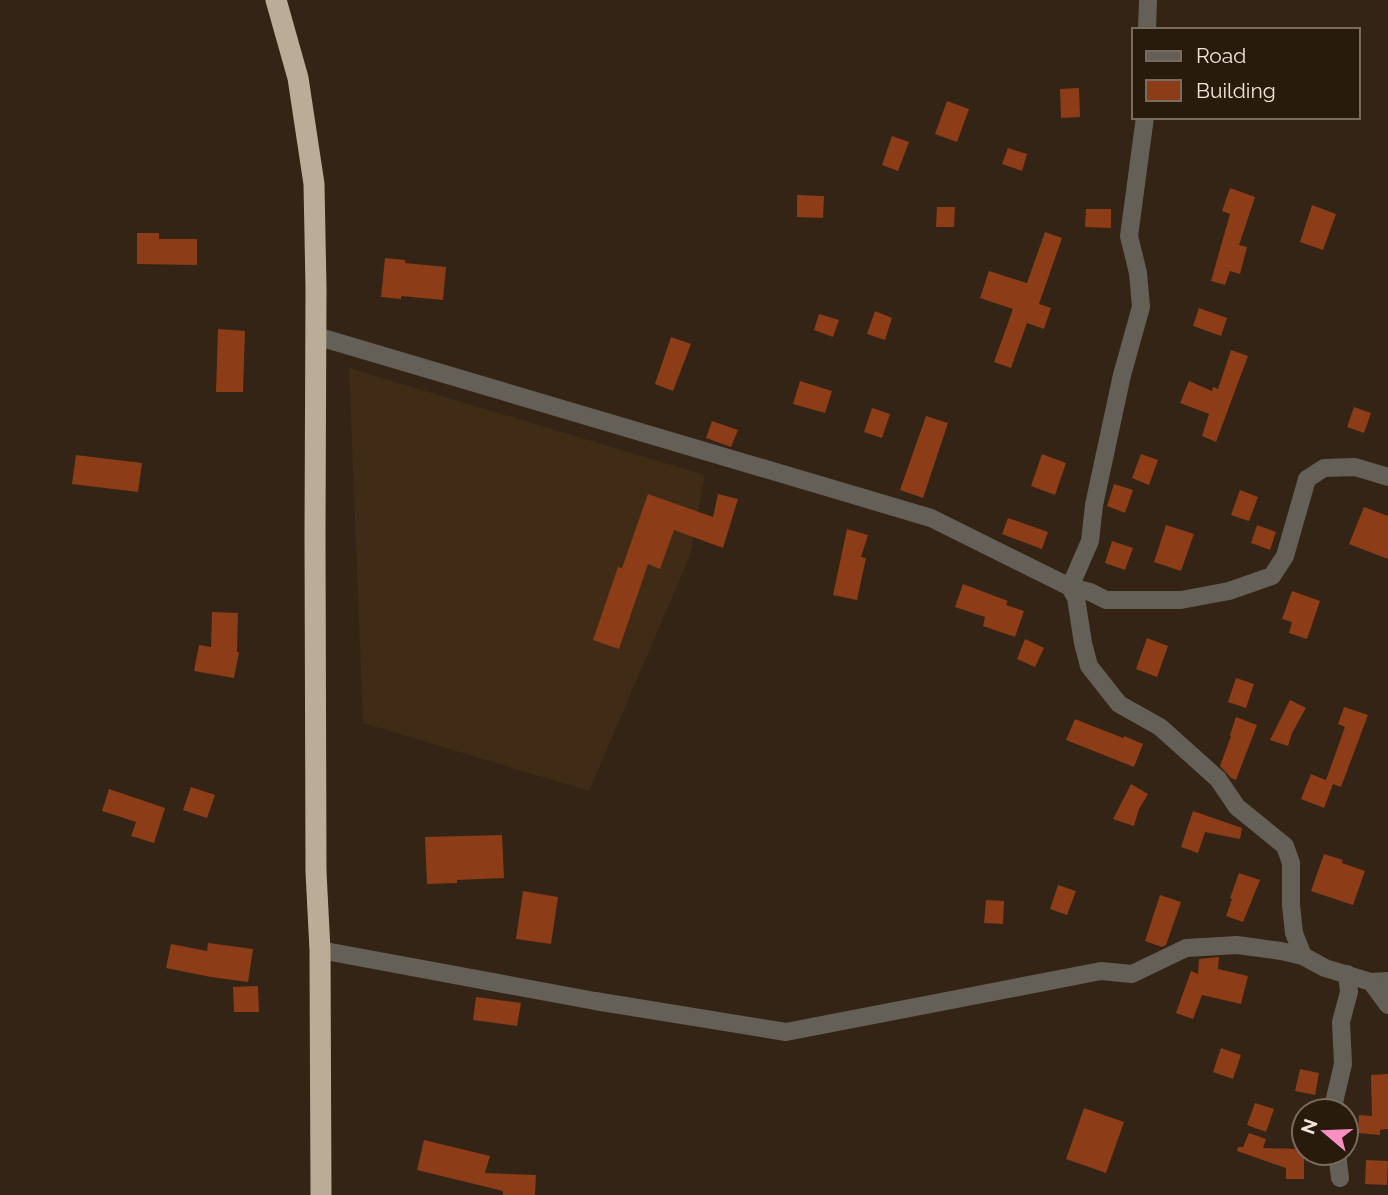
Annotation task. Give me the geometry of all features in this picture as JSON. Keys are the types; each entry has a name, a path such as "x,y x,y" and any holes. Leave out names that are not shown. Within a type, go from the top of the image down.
{"highway":[{"path":"276,0 298,78 314,184 316,872 320,950 321,1195"}],"street":[{"path":"1147,28 1148,0"},
{"path":"1070,587 1090,541 1094,505 1122,375 1141,307 1138,273 1129,236 1145,119"},
{"path":"316,336 931,518 1070,587 1106,600 1181,600 1229,591 1272,576 1285,556 1307,479 1324,468 1345,467 1355,467 1388,477"},
{"path":"1070,587 1076,598 1089,666 1119,704 1160,727 1218,779 1237,807 1285,845 1291,863 1294,933 1303,956"},
{"path":"320,950 595,1001 786,1032 1101,971 1132,974 1186,948 1237,945 1303,956 1325,968 1380,982 1388,1005"},
{"path":"1335,1097 1343,1065 1341,1022 1349,992 1347,974"},
{"path":"1339,1167 1340,1178"}],"shaded area":[{"path":"349,368 705,475 690,556 589,791 363,723"}],"building":[{"path":"1079,88 1080,117 1061,118 1060,89"},
{"path":"947,101 969,109 957,142 935,134"},
{"path":"892,136 909,142 898,171 882,165"},
{"path":"1008,148 1027,154 1022,171 1002,164"},
{"path":"1230,188 1255,197 1239,245 1247,247 1240,274 1230,271 1225,285 1211,281 1230,214 1222,211"},
{"path":"797,195 824,196 823,218 797,217"},
{"path":"1312,205 1336,214 1323,250 1300,242"},
{"path":"937,207 955,207 954,227 936,227"},
{"path":"1086,209 1111,209 1111,228 1085,227"},
{"path":"1045,232 1062,238 1039,304 1051,308 1044,329 1027,323 1011,368 994,362 1013,309 980,298 989,271 1027,283"},
{"path":"137,233 159,233 159,239 197,239 197,265 137,264"},
{"path":"385,258 446,267 443,300 381,297"},
{"path":"1199,308 1227,318 1221,336 1193,326"},
{"path":"875,311 892,318 885,340 867,334"},
{"path":"819,314 839,320 833,337 814,330"},
{"path":"218,329 245,331 243,392 216,392"},
{"path":"671,337 691,344 673,391 655,384"},
{"path":"1231,350 1248,356 1216,442 1202,436 1209,414 1180,403 1189,381 1212,391 1213,387 1218,389"},
{"path":"800,381 832,391 825,413 793,404"},
{"path":"1354,407 1371,413 1364,433 1347,427"},
{"path":"872,408 890,414 882,438 864,432"},
{"path":"926,416 948,423 923,498 900,490"},
{"path":"712,421 738,430 731,447 706,438"},
{"path":"1042,454 1066,463 1055,495 1031,486"},
{"path":"1141,454 1158,460 1149,485 1132,478"},
{"path":"76,455 142,463 138,492 72,484"},
{"path":"1114,484 1133,490 1125,513 1107,506"},
{"path":"1240,490 1258,497 1249,521 1231,515"},
{"path":"648,494 713,517 718,494 738,499 723,548 674,530 660,569 648,564 619,649 593,640 618,567 622,568"},
{"path":"1364,507 1388,516 1388,559 1349,544"},
{"path":"1008,518 1048,532 1042,549 1002,534"},
{"path":"1166,525 1194,534 1181,571 1154,562"},
{"path":"1257,525 1276,532 1270,550 1251,543"},
{"path":"847,529 868,535 861,557 866,558 857,600 833,595"},
{"path":"1112,541 1133,548 1125,570 1105,563"},
{"path":"963,584 1008,601 1006,605 1024,611 1015,637 983,626 985,617 955,607"},
{"path":"1292,591 1320,601 1307,639 1289,633 1292,622 1282,619"},
{"path":"212,612 238,613 239,652 234,678 194,671 199,645 211,647"},
{"path":"1147,638 1168,646 1157,677 1136,669"},
{"path":"1025,639 1044,648 1035,667 1017,659"},
{"path":"1236,678 1254,684 1246,708 1228,702"},
{"path":"1290,700 1306,708 1288,746 1270,740"},
{"path":"1344,707 1368,715 1341,787 1333,784 1324,808 1301,799 1311,774 1326,780 1345,727 1338,724"},
{"path":"1236,717 1257,725 1236,780 1220,766"},
{"path":"1075,719 1143,744 1134,767 1066,740"},
{"path":"1131,784 1148,794 1139,809 1134,826 1113,819"},
{"path":"191,787 215,795 207,818 183,810"},
{"path":"109,789 165,808 154,843 131,836 136,822 102,811"},
{"path":"1193,811 1242,828 1240,839 1205,832 1198,853 1181,847"},
{"path":"502,835 504,878 427,884 425,837"},
{"path":"1324,854 1365,871 1353,905 1311,891"},
{"path":"1239,873 1260,880 1243,922 1226,916"},
{"path":"1058,885 1076,891 1067,915 1050,909"},
{"path":"523,891 558,897 551,944 516,939"},
{"path":"1160,895 1181,902 1166,945 1162,947 1145,941"},
{"path":"986,900 1004,901 1003,924 984,923"},
{"path":"208,943 253,949 248,982 166,968 171,944 207,951"},
{"path":"1219,957 1218,969 1248,976 1241,1004 1202,995 1193,1019 1176,1013 1191,971 1198,974 1199,959"},
{"path":"258,986 259,1012 234,1012 233,987"},
{"path":"476,997 521,1003 517,1026 473,1020"},
{"path":"1221,1048 1241,1055 1233,1079 1213,1072"},
{"path":"1300,1069 1319,1073 1315,1095 1295,1091"},
{"path":"1388,1074 1388,1129 1380,1130 1380,1135 1360,1133 1360,1115 1372,1116 1371,1075"},
{"path":"1255,1103 1274,1109 1266,1132 1247,1125"},
{"path":"1084,1108 1124,1122 1106,1173 1066,1159"},
{"path":"1249,1133 1266,1139 1263,1148 1290,1149 1290,1167 1304,1167 1304,1179 1286,1179 1286,1168 1237,1151 1238,1147 1243,1147"},
{"path":"424,1140 490,1156 485,1173 536,1175 535,1195 503,1195 503,1191 417,1170"},
{"path":"1366,1160 1388,1161 1387,1185 1365,1184"}]}
